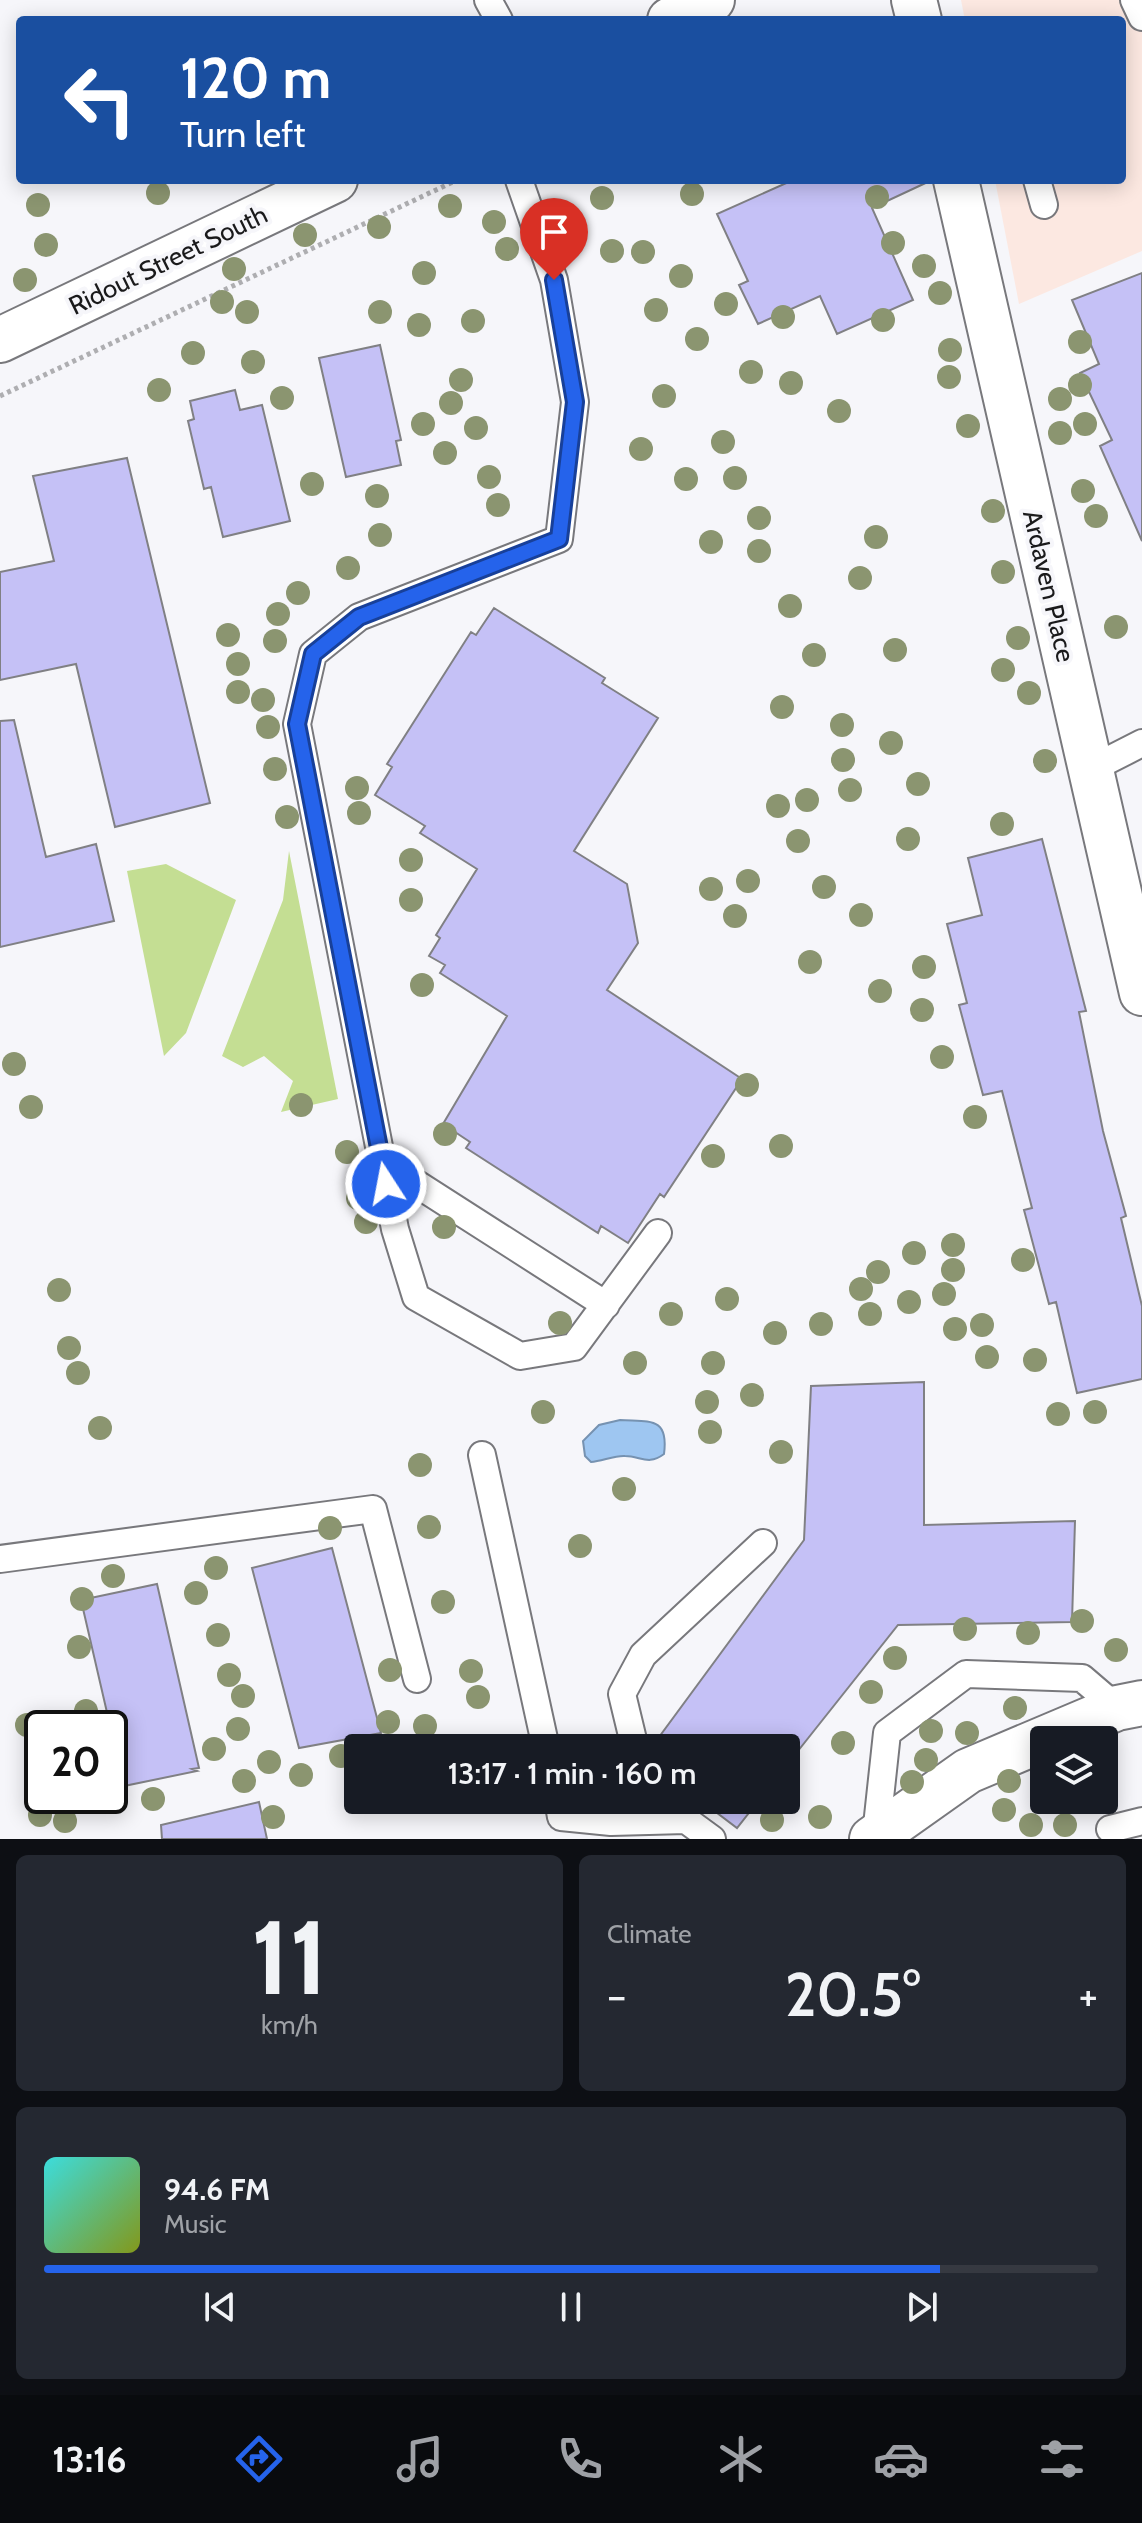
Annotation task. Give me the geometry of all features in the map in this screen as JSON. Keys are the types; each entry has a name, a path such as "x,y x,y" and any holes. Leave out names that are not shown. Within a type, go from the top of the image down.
{"street":[{"path":"678,16 712,0"},
{"name":"Ridout Street South","path":"0,340 327,184"},
{"name":"Ardaven Place","path":"957,184 1142,993"},
{"path":"874,1837 968,1771 1129,1706"}],"lane":[{"path":"1134,0 1142,17"},
{"path":"520,184 554,280 575,402 559,539 359,617 313,654 297,724 395,1229 416,1297 520,1356 574,1347 658,1233"},
{"path":"1091,769 1142,743"},
{"path":"381,1161 606,1305"},
{"path":"482,1455 543,1734"},
{"path":"0,1559 373,1509 417,1679"},
{"path":"632,1734 622,1694 643,1655 763,1543"},
{"path":"874,1837 887,1733 966,1674 1082,1678 1129,1706"},
{"path":"560,1814 561,1817 611,1822 637,1814"},
{"path":"664,1814 686,1820 712,1839"},
{"path":"1110,1829 1142,1821"}],"path":[{"path":"0,396 449,184"}],"shaded area":[{"path":"961,0 1142,0 1142,251 1019,304 996,184 1126,184 1126,16 964,16"}],"green space":[{"path":"289,851 338,1099 281,1112 293,1081 264,1056 243,1067 222,1056 283,900"},
{"path":"166,864 236,900 186,1033 164,1056 127,871"}],"water":[{"path":"620,1420 648,1422 660,1427 665,1442 664,1454 649,1460 621,1456 591,1462 585,1456 583,1441 599,1425"}],"building":[{"path":"784,184 923,184 872,208 913,300 837,334 820,296 758,324 739,285 748,281 717,214"},
{"path":"1142,273 1142,541 1100,446 1112,440 1080,373 1099,364 1072,300"},
{"path":"380,345 401,440 396,441 401,465 346,477 319,358"},
{"path":"235,390 240,410 262,405 290,521 223,537 211,487 204,489 188,421 194,419 190,401"},
{"path":"127,458 210,803 115,827 76,664 0,680 0,572 54,561 33,476"},
{"path":"494,608 605,678 602,683 658,718 574,851 627,884 638,943 607,990 742,1079 664,1197 660,1194 628,1243 601,1226 598,1233 466,1148 470,1142 443,1124 507,1016 440,973 445,965 429,956 440,938 436,935 477,869 420,833 425,826 375,795 392,767 387,764 471,632 476,635"},
{"path":"14,720 46,857 96,844 114,921 0,947 0,721"},
{"path":"1042,839 1086,1011 1079,1012 1103,1131 1126,1216 1121,1218 1142,1306 1142,1379 1077,1393 1056,1302 1049,1304 1024,1210 1032,1208 1002,1091 983,1095 959,1005 967,1003 947,924 982,915 968,858"},
{"path":"924,1382 924,1525 1075,1521 1072,1622 898,1625 800,1748 800,1734 661,1734 804,1540 811,1386"},
{"path":"332,1548 381,1733 344,1734 344,1740 299,1748 252,1568"},
{"path":"157,1584 199,1768 192,1769 197,1771 128,1785 128,1710 106,1710 81,1600"},
{"path":"259,1802 267,1839 162,1839 161,1825"},
{"path":"718,1814 748,1814 737,1828"}],"route":[{"path":"386,1184 297,724 313,654 359,617 559,539 575,402 554,280"}]}
